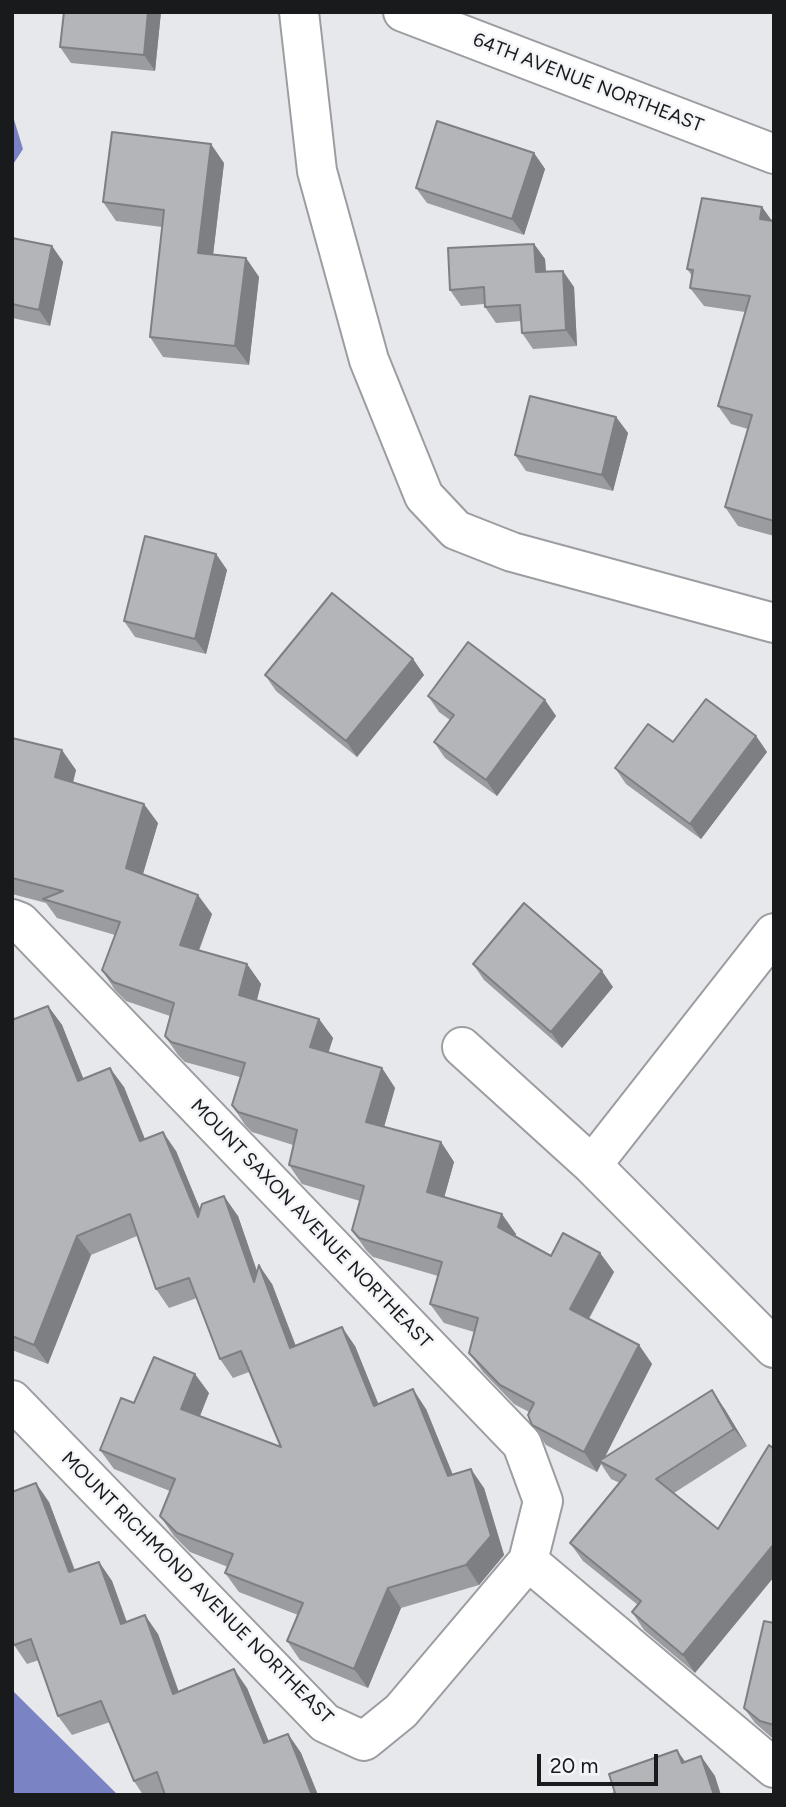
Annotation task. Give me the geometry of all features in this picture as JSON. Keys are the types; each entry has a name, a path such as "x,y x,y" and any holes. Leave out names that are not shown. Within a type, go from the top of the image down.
{"street":[{"path":"299,12 317,171 369,360 424,496 456,530 512,552 774,623"},
{"name":"64TH AVENUE NORTHEAST","path":"403,12 774,154"},
{"name":"MOUNT SAXON AVENUE NORTHEAST","path":"12,919 20,922 522,1444 543,1501 528,1561"},
{"path":"592,1165 774,933"},
{"path":"462,1047 592,1165 774,1349"},
{"name":"MOUNT RICHMOND AVENUE NORTHEAST","path":"12,1400 325,1723 364,1741 401,1711 528,1561"},
{"path":"528,1561 774,1768"}],"water":[{"path":"12,113 23,149 12,166"},
{"path":"12,1690 118,1795 12,1795"}],"building":[{"path":"64,12 148,12 144,55 60,47"},
{"path":"437,121 534,153 512,219 416,188"},
{"path":"112,132 211,144 198,253 246,258 235,346 150,337 164,210 103,202"},
{"path":"702,198 762,207 760,219 774,221 774,521 725,507 752,415 718,406 750,296 690,288 693,270 687,269"},
{"path":"12,238 52,246 39,310 12,304"},
{"path":"534,244 536,272 563,271 566,330 522,333 520,305 485,307 484,287 450,290 448,248"},
{"path":"530,396 616,417 602,475 515,455"},
{"path":"145,536 216,554 195,639 124,621"},
{"path":"332,593 413,659 346,741 265,675"},
{"path":"468,642 545,700 486,780 434,742 454,715 428,696"},
{"path":"706,699 756,736 690,824 615,768 648,724 673,742"},
{"path":"12,738 62,750 55,777 144,804 126,868 198,895 180,945 247,964 239,995 319,1019 310,1047 382,1068 366,1122 441,1142 427,1192 502,1214 498,1227 551,1256 563,1233 600,1253 570,1309 639,1345 584,1452 532,1425 528,1415 534,1403 500,1385 469,1353 478,1318 430,1304 442,1262 359,1238 352,1230 364,1186 289,1165 297,1130 238,1112 232,1105 245,1063 171,1042 165,1036 174,1003 113,982 102,970 120,922 43,899 63,891 12,878"},
{"path":"524,903 602,971 551,1032 473,964"},
{"path":"48,1006 78,1081 110,1068 140,1141 163,1132 198,1217 202,1204 224,1196 254,1282 259,1265 290,1348 342,1327 374,1406 413,1389 448,1476 471,1469 491,1536 466,1565 388,1588 354,1669 287,1641 303,1603 225,1573 233,1554 177,1533 160,1516 175,1479 100,1450 121,1398 134,1403 154,1357 195,1374 181,1409 281,1447 241,1351 220,1359 189,1278 156,1289 130,1214 77,1236 34,1345 12,1336 12,1020"},
{"path":"712,1390 734,1429 656,1479 718,1529 769,1445 774,1449 774,1544 683,1655 632,1612 641,1601 570,1543 626,1475 599,1461"},
{"path":"36,1483 69,1572 99,1562 121,1624 145,1615 173,1694 234,1669 264,1743 288,1734 312,1795 165,1795 157,1772 134,1781 101,1701 58,1716 31,1639 14,1645 12,1641 12,1492"},
{"path":"764,1621 774,1623 774,1725 760,1721 744,1708"},
{"path":"677,1750 682,1763 701,1756 714,1795 609,1795 615,1793 609,1774"}]}
